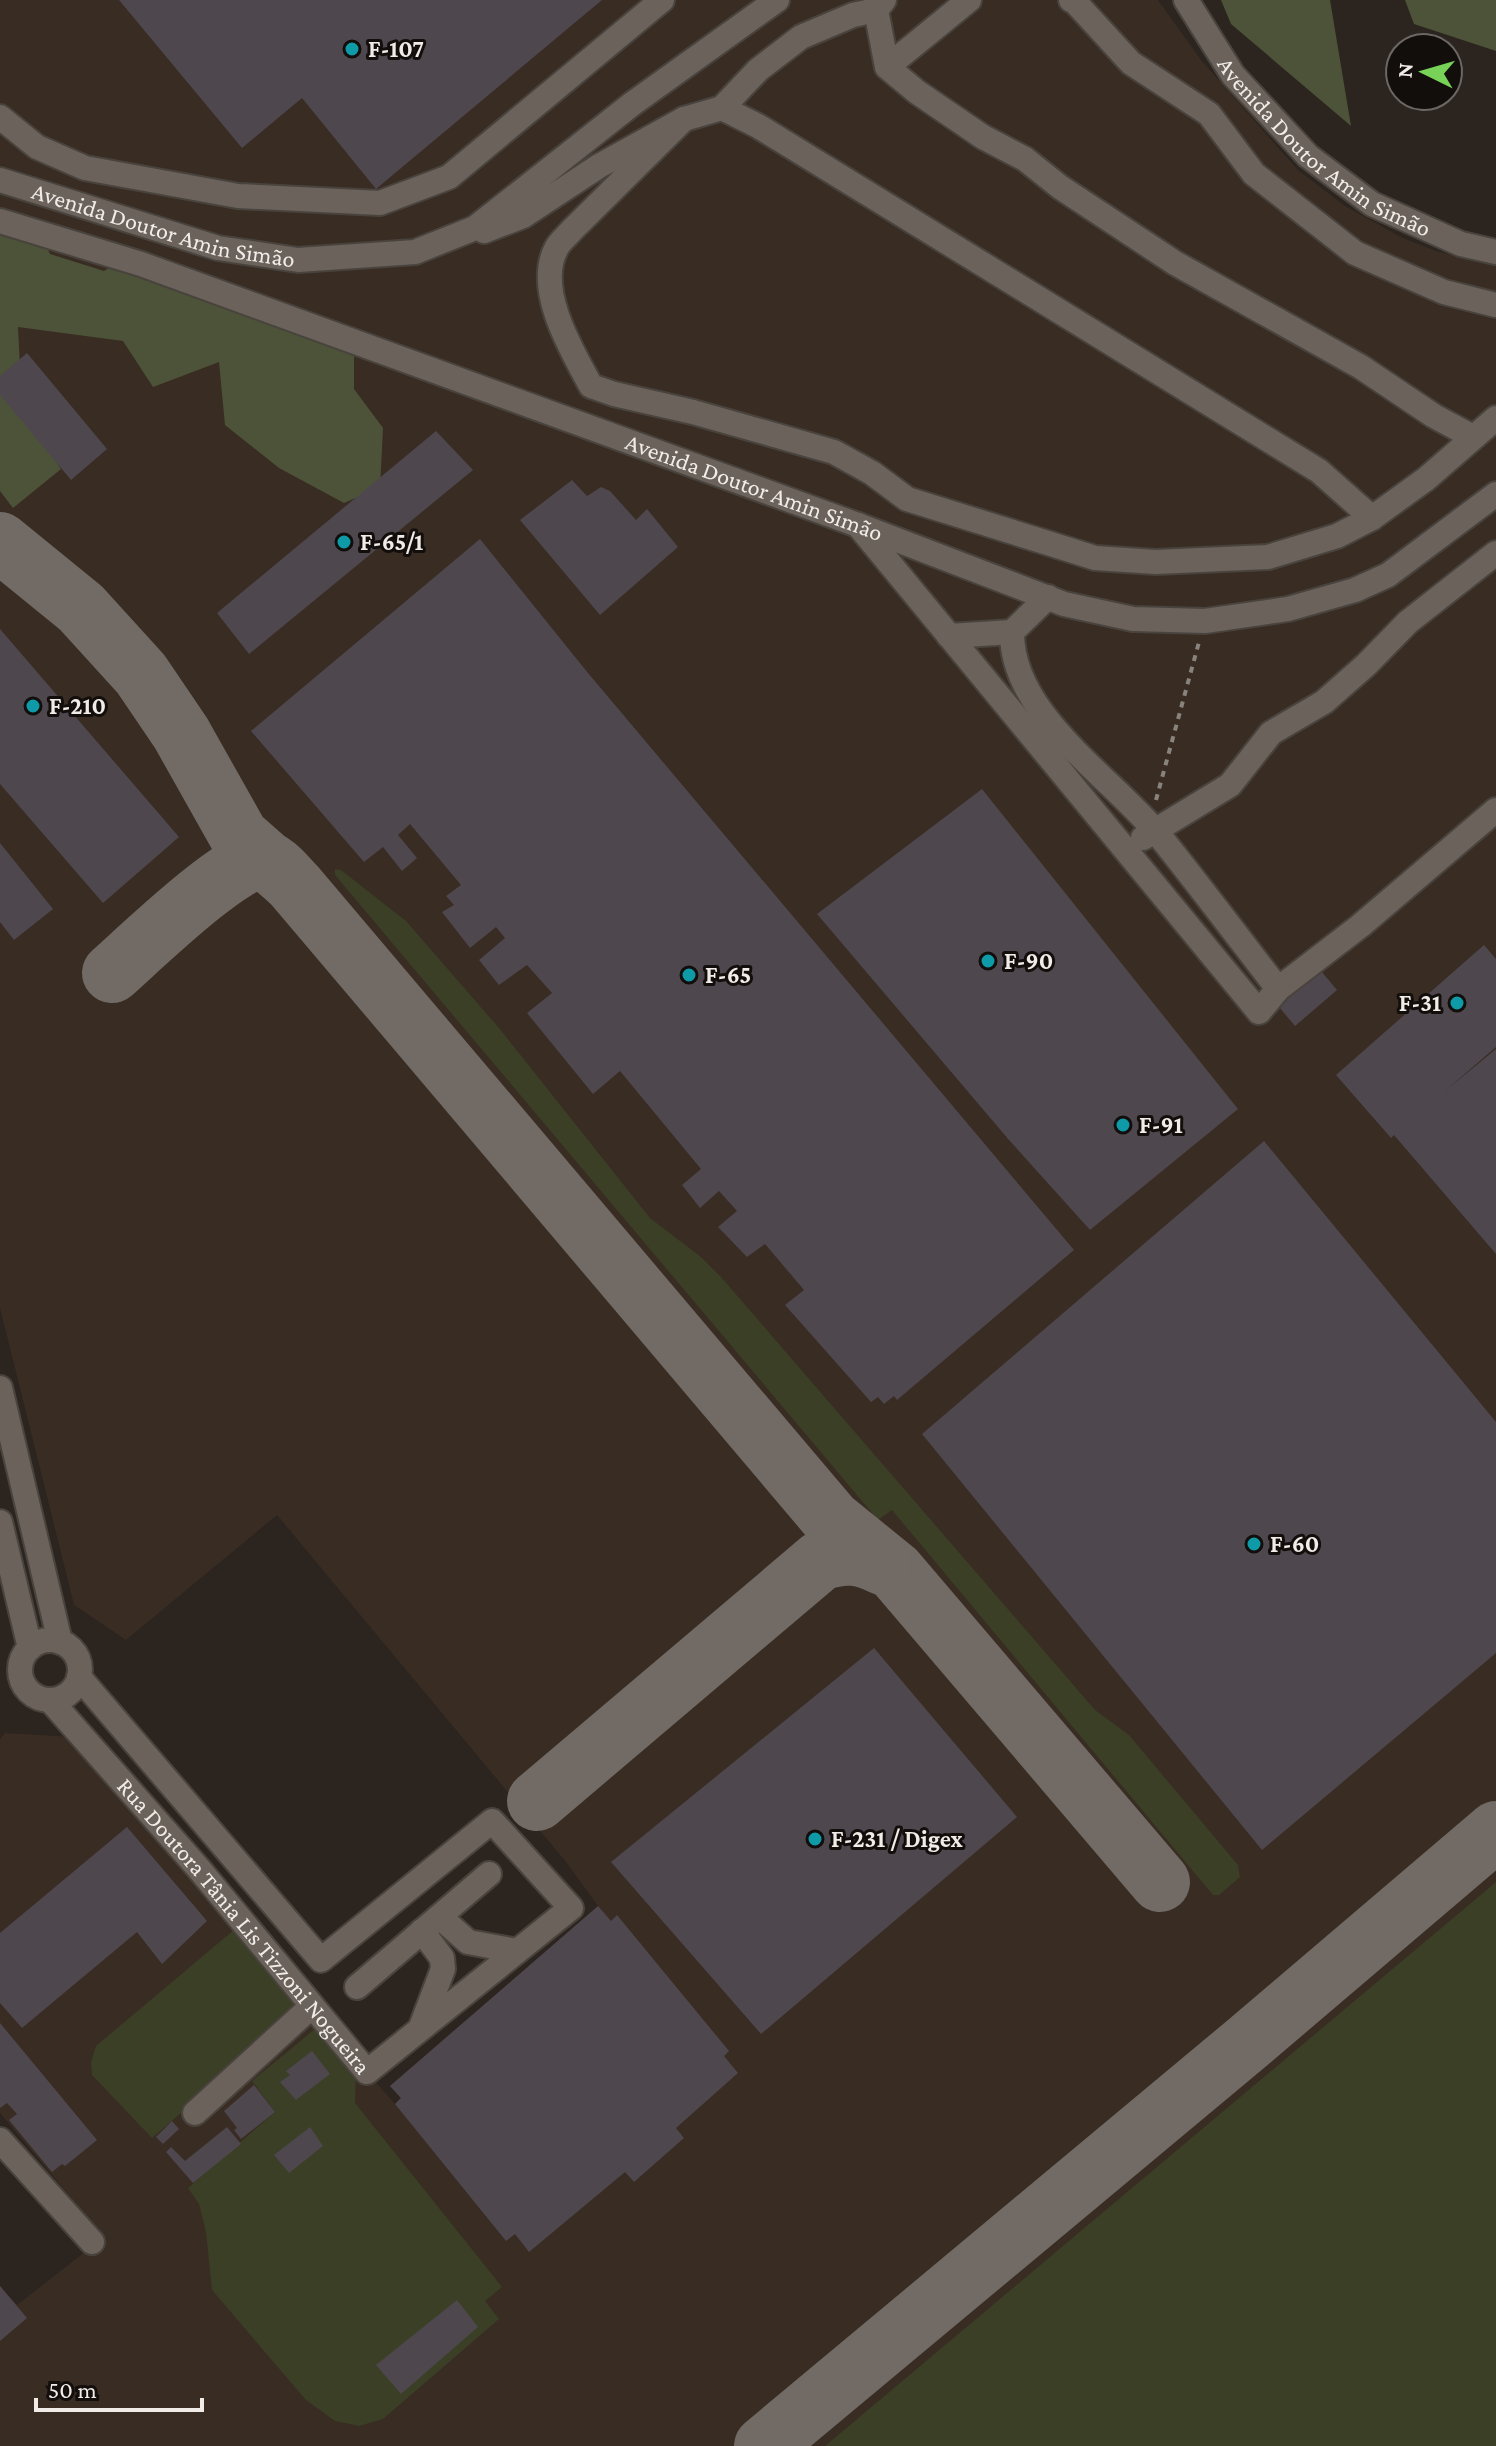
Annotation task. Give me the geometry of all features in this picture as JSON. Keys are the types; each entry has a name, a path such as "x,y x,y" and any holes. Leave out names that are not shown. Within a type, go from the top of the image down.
{"street":[{"path":"0,117 37,147 85,168 238,196 380,203 449,177 662,0"},
{"name":"Avenida Doutor Amin Simão","path":"0,180 218,248 298,260 415,252 468,231 540,179 632,104 777,0"},
{"path":"887,67 969,0"},
{"path":"1071,0 1131,63 1209,114 1254,174 1355,253 1444,292 1496,305"},
{"name":"Avenida Doutor Amin Simão","path":"1186,0 1233,75 1308,156 1372,204 1461,244 1496,252"},
{"path":"468,231 479,233 523,216 599,166 684,119 722,108 758,70 801,37 880,5 887,67 917,92 983,137 1025,159 1060,187 1175,263 1361,367 1434,416 1473,437"},
{"path":"722,108 758,126 1319,471 1372,518"},
{"path":"684,119 556,249 550,267 552,303 568,343 591,386 834,452 872,473 907,499 1095,558 1156,562 1268,557 1337,536 1372,518 1426,479 1496,418"},
{"name":"Avenida Doutor Amin Simão","path":"0,221 141,264 858,525 1064,604 1133,619 1205,621 1288,609 1355,590 1388,575 1496,494"},
{"path":"858,525 1259,1012 1278,989 1360,926 1496,810"},
{"path":"1124,848 1230,785 1271,733 1324,702 1408,622 1496,553"},
{"path":"949,636 1012,632 1048,597"},
{"path":"1012,632 1012,649 1022,684 1073,749 1153,829 1278,989"},
{"name":"Rua Doutora Tânia Lis Tizzoni Nogueira","path":"0,1388 60,1642 74,1652 79,1677 321,1960 492,1821 571,1908 367,2072 199,1869 50,1700 34,1695 23,1682 21,1664 30,1648 0,1522"},
{"path":"30,1648 44,1640 60,1642"},
{"path":"50,1700 68,1693 79,1677"},
{"path":"357,1987 489,1874"},
{"path":"431,1924 468,1942 517,1951"},
{"path":"420,2029 443,1969 431,1924"},
{"path":"195,2113 312,2006"},
{"path":"0,2140 92,2242"}],"path":[{"path":"1153,829 1157,792 1205,621"}],"shaded area":[{"path":"0,0 1158,0 1201,60 1298,170 1345,206 1403,238 1436,251 1496,266 1496,2446 0,2446 0,2286 17,2305 104,2237 0,2113 0,1739 5,1733 73,1737 395,2104 400,2098 390,2086 598,1906 566,1862 277,1515 126,1640 74,1605 0,1308"}],"green space":[{"path":"1221,0 1330,0 1351,126 1231,24"},
{"path":"1405,0 1496,0 1496,51 1464,40 1464,32 1438,32 1414,24"},
{"path":"0,227 43,240 50,254 104,271 113,265 354,354 354,389 383,428 380,487 344,503 279,468 225,425 219,362 153,387 123,341 18,327 22,410 61,469 13,508 0,491"},
{"path":"335,869 341,870 406,921 499,1028 650,1218 701,1257 721,1277 1095,1710 1129,1735 1238,1865 1240,1877 1219,1895 1213,1895 892,1510 878,1520 335,875"},
{"path":"1496,1882 1496,2446 825,2446"},
{"path":"235,1929 303,2008 152,2138 92,2075 91,2062 96,2046"},
{"path":"315,2029 323,2031 356,2072 355,2103 502,2287 485,2301 499,2319 383,2419 359,2426 335,2421 306,2400 212,2290 206,2232 199,2204 188,2188 275,2112 252,2081"}],"building":[{"name":"F-107","path":"119,0 602,0 376,189 302,98 242,148"},
{"path":"27,353 107,449 71,480 0,395 0,376"},
{"name":"F-65/1","path":"436,431 473,470 249,654 217,613"},
{"path":"572,480 587,496 601,487 610,491 636,520 647,509 678,547 600,615 520,520"},
{"name":"F-65","path":"480,539 588,673 1074,1250 897,1400 894,1396 884,1404 878,1397 871,1402 785,1305 804,1290 765,1244 747,1257 718,1227 737,1211 719,1191 700,1208 682,1185 701,1169 620,1071 593,1094 527,1013 552,993 527,965 499,985 479,960 505,938 496,927 470,948 442,912 454,905 446,896 461,885 410,824 398,835 417,858 402,871 383,847 364,862 251,731"},
{"name":"F-210","path":"0,629 179,837 103,903 0,784"},
{"name":"F-90","path":"982,789 1238,1109 1090,1230 1009,1140 817,914"},
{"path":"0,843 53,909 14,940 0,922"},
{"path":"1484,945 1496,959 1496,1047 1445,1091 1496,1049 1496,1254 1394,1135 1391,1138 1336,1075"},
{"path":"1316,965 1337,990 1295,1026 1274,1001"},
{"name":"F-60","path":"1264,1141 1496,1422 1496,1653 1262,1850 922,1434"},
{"name":"F-231 / Digex","path":"874,1648 1017,1817 761,2034 611,1862"},
{"path":"127,1827 207,1921 162,1964 137,1932 22,2028 0,2003 0,1933"},
{"path":"598,1906 611,1921 617,1915 729,2051 724,2056 738,2073 676,2128 684,2138 634,2182 625,2172 529,2252 515,2234 506,2241 395,2104 401,2098 390,2086"},
{"path":"0,2023 97,2140 65,2166 62,2164 52,2172 9,2120 17,2114 7,2103 0,2108"},
{"path":"312,2051 330,2074 296,2100 280,2082 290,2075 286,2071"},
{"path":"254,2085 275,2112 241,2139 224,2111"},
{"path":"172,2121 179,2129 163,2144 156,2137"},
{"path":"227,2127 241,2144 193,2183 166,2152 171,2147 185,2161"},
{"path":"310,2127 323,2146 289,2173 274,2155"},
{"path":"0,2286 27,2318 0,2341"},
{"path":"457,2300 478,2327 401,2394 376,2365"}],"taxiway":[{"path":"0,542 81,608 141,674 181,733 239,836 289,880"},
{"path":"112,973 186,907 230,873 261,860 280,870 831,1519 895,1571 1160,1882"},
{"path":"537,1801 820,1561 852,1556 882,1565"},
{"path":"764,2446 1496,1831"}],"place":[{"name":"F-107","path":"352,49"},
{"name":"F-65/1","path":"344,542"},
{"name":"F-210","path":"33,706"},
{"name":"F-90","path":"988,961"},
{"name":"F-65","path":"689,975"},
{"name":"F-31","path":"1457,1003"},
{"name":"F-91","path":"1123,1125"},
{"name":"F-60","path":"1254,1544"},
{"name":"F-231 / Digex","path":"815,1839"}]}
